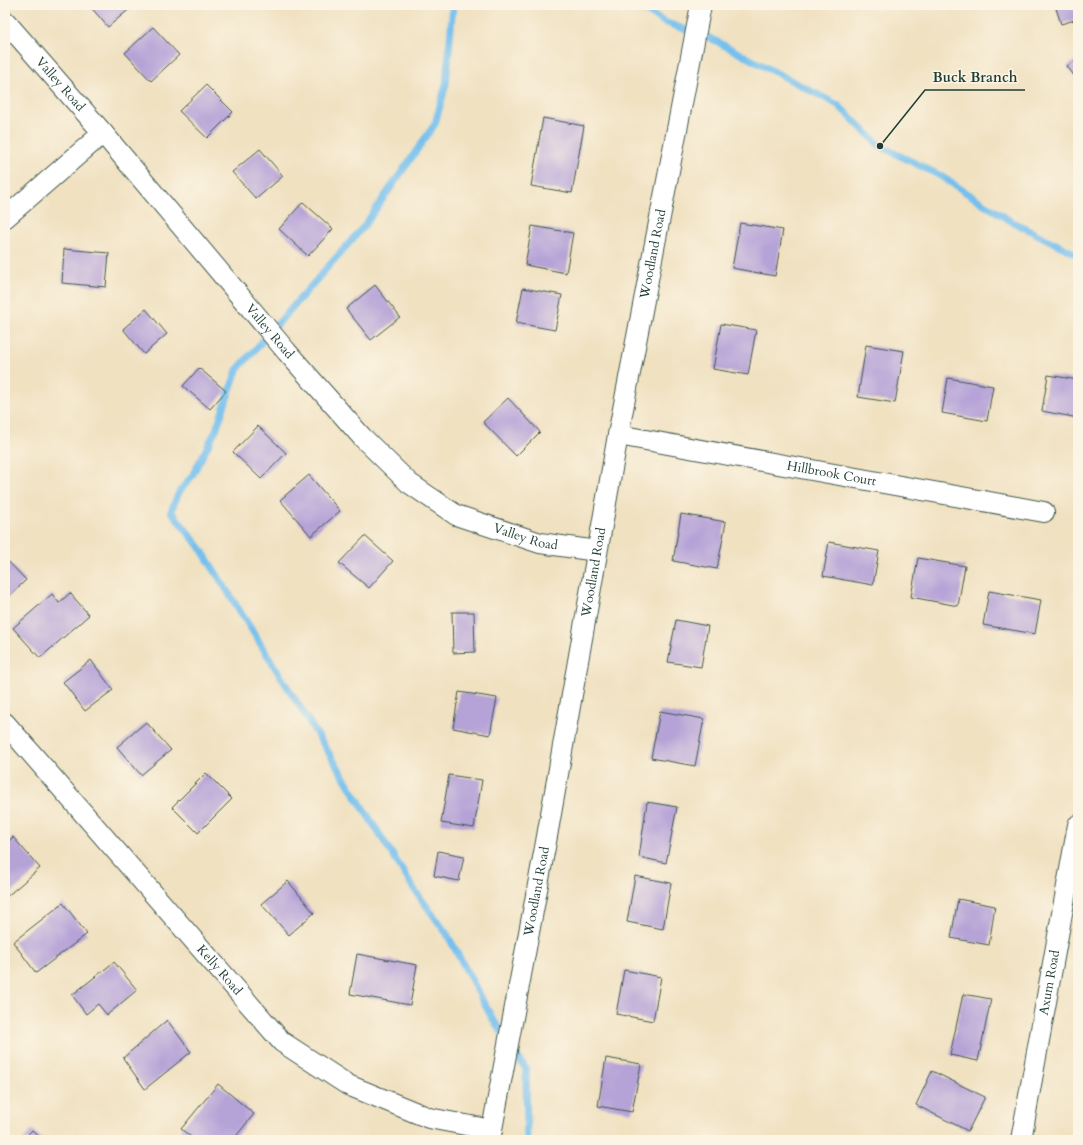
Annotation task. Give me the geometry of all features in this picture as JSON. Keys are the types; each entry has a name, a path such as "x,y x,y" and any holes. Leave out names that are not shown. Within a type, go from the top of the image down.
{"street":[{"name":"Woodland Road","path":"491,1135 546,842 618,435 701,5"},
{"name":"Valley Road","path":"5,21 104,133 287,352 362,437 409,483 456,515 540,543 597,551"},
{"path":"5,218 104,133"},
{"name":"Hillbrook Court","path":"618,435 1044,512"},
{"name":"Kelly Road","path":"5,724 282,1042 348,1085 429,1118 491,1135"},
{"name":"Axum Road","path":"1021,1140 1078,825"}],"building":[{"path":"89,5 134,5 108,27"},
{"path":"1055,5 1078,5 1078,19 1061,24"},
{"path":"153,27 179,55 151,81 125,53"},
{"path":"1078,59 1078,81 1067,66"},
{"path":"206,85 233,112 207,138 179,111"},
{"path":"543,118 584,126 572,193 531,186"},
{"path":"260,149 283,176 256,199 232,172"},
{"path":"303,202 333,229 308,256 279,229"},
{"path":"740,223 783,230 775,276 732,268"},
{"path":"532,226 573,233 566,273 525,265"},
{"path":"64,249 109,253 106,287 62,283"},
{"path":"375,285 400,317 371,340 346,309"},
{"path":"523,288 562,295 555,330 516,323"},
{"path":"146,309 167,334 144,354 123,329"},
{"path":"721,324 756,330 748,375 713,369"},
{"path":"866,345 904,351 895,403 858,397"},
{"path":"199,368 226,391 210,409 183,386"},
{"path":"1048,375 1078,380 1078,418 1042,411"},
{"path":"948,378 993,386 987,421 942,413"},
{"path":"508,398 540,432 516,456 483,422"},
{"path":"258,426 286,453 261,479 233,452"},
{"path":"309,475 340,511 311,536 280,500"},
{"path":"681,514 726,522 717,569 673,561"},
{"path":"365,536 393,561 369,588 339,563"},
{"path":"829,542 879,551 873,585 823,576"},
{"path":"5,558 26,580 5,600"},
{"path":"918,558 965,566 958,606 911,597"},
{"path":"989,591 1041,600 1035,634 983,625"},
{"path":"70,593 89,615 40,658 13,628 52,594 59,603"},
{"path":"452,612 474,612 475,652 453,653"},
{"path":"676,620 708,626 701,667 668,662"},
{"path":"91,660 113,690 85,711 63,682"},
{"path":"459,692 497,698 490,735 453,728"},
{"path":"660,711 704,719 695,766 651,758"},
{"path":"146,722 171,750 141,775 117,747"},
{"path":"206,773 232,799 198,833 172,807"},
{"path":"449,775 482,780 474,828 441,823"},
{"path":"647,802 677,807 666,863 639,857"},
{"path":"13,837 40,868 5,898 5,844"},
{"path":"438,851 464,856 459,881 434,876"},
{"path":"635,876 671,883 663,929 627,922"},
{"path":"288,881 314,913 289,935 261,904"},
{"path":"958,899 995,906 989,945 951,938"},
{"path":"63,903 87,934 36,973 13,942"},
{"path":"357,954 417,965 410,1005 350,994"},
{"path":"114,962 137,990 107,1015 98,1004 86,1014 72,995"},
{"path":"624,970 661,977 653,1021 616,1014"},
{"path":"963,994 991,999 978,1061 950,1055"},
{"path":"167,1020 191,1052 145,1089 123,1058"},
{"path":"606,1058 641,1064 632,1112 598,1106"},
{"path":"932,1071 985,1097 968,1131 916,1105"},
{"path":"218,1084 254,1114 233,1140 195,1140 181,1129"},
{"path":"32,1130 43,1140 23,1140"}],"waterway":[{"path":"453,5 446,84 435,124 364,226 237,370 216,430 192,476 179,492 171,511 201,549 414,889 447,934 492,1018 506,1038"},
{"path":"636,5 664,22 710,38 838,105 880,146 939,175 1009,220 1078,255"},
{"path":"511,1047 526,1069 527,1140"}],"place":[{"name":"Buck Branch","path":"880,146"}]}
